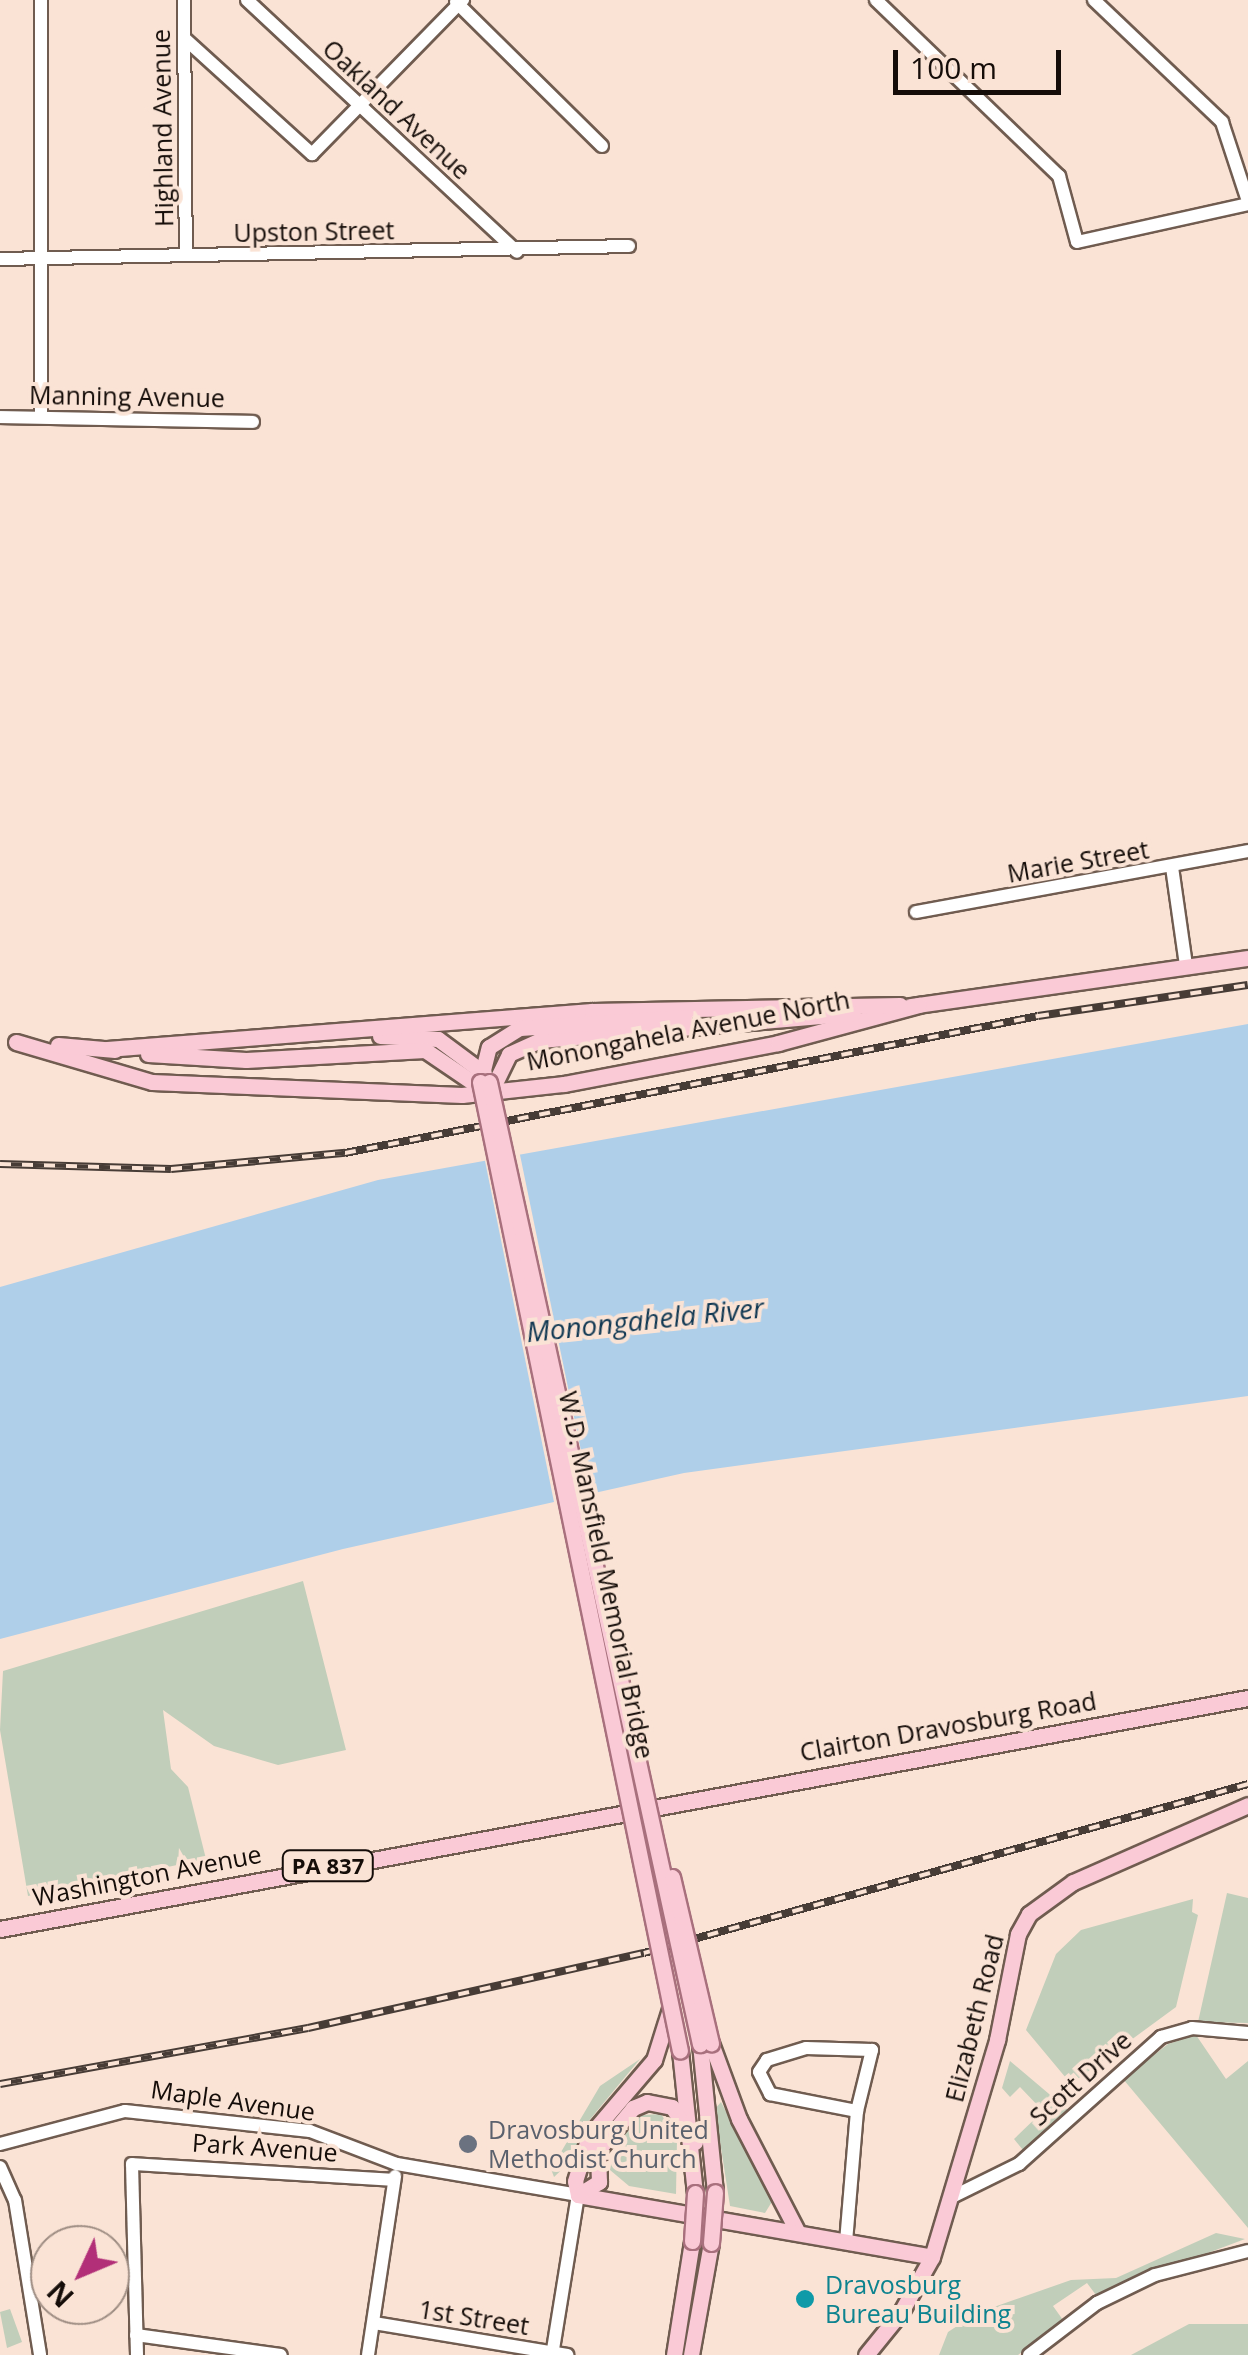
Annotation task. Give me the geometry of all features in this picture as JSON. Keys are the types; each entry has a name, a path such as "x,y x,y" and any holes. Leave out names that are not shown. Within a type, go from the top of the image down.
{"main road":[{"path":"483,1078 509,1054 540,1040 919,1004 1248,958"},
{"name":"Monongahela Avenue North","path":"108,1049 489,1018 919,1004"},
{"name":"Monongahela Avenue North","path":"8,1041 152,1082 462,1095 564,1084 778,1043 919,1004"},
{"path":"490,1107 483,1078 503,1034 520,1028 793,1006"},
{"path":"196,1044 414,1034 438,1038 483,1078 490,1107"},
{"path":"8,1041 196,1061 425,1050 483,1078"},
{"name":"W.D. Mansfield Memorial Bridge","path":"490,1107 651,1802 680,1898 706,2043"},
{"name":"W.D. Mansfield Memorial Bridge","path":"490,1107 671,2002 695,2142 692,2240 674,2355"},
{"name":"Clairton Dravosburg Road","path":"651,1802 1248,1698"},
{"name":"Washington Avenue","path":"0,1928 651,1802"},
{"name":"Elizabeth Road","path":"866,2355 901,2312 932,2256 952,2197 1018,1934 1030,1914 1073,1882 1248,1805"},
{"path":"671,2002 654,2060 589,2136 575,2181 578,2195 599,2182 598,2150 633,2108 647,2102 672,2107 695,2142"},
{"path":"690,2355 711,2243 715,2192 706,2043"},
{"path":"706,2043 739,2119 798,2234"},
{"name":"Maple Avenue","path":"578,2195 932,2256"}],"street":[{"path":"41,0 41,416"},
{"name":"Highland Avenue","path":"184,0 186,255"},
{"name":"Oakland Avenue","path":"247,0 517,252"},
{"path":"876,0 1058,176 1076,242 1248,202 1222,122 1094,0"},
{"path":"184,38 306,152 318,152 363,108 458,1 602,146"},
{"name":"Upston Street","path":"0,259 517,252 628,246"},
{"name":"Manning Avenue","path":"0,417 253,422"},
{"name":"Marie Street","path":"916,912 1248,851"},
{"path":"1172,868 1186,965"},
{"name":"Scott Drive","path":"952,2197 1019,2164 1161,2037 1192,2028 1248,2032"},
{"path":"846,2242 857,2110 872,2050 806,2048 767,2060 759,2072 770,2094 857,2110"},
{"name":"Maple Avenue","path":"0,2144 125,2110 310,2131 397,2164 578,2195"},
{"path":"15,2143 3,2171 36,2353"},
{"name":"Park Avenue","path":"136,2335 132,2164 394,2180"},
{"path":"368,2355 397,2164"},
{"path":"557,2354 578,2195"},
{"path":"1028,2355 1098,2303 1156,2275 1248,2250"},
{"name":"1st Street","path":"374,2323 557,2354"},
{"path":"137,2355 136,2335 281,2355"}],"green space":[{"path":"303,1581 346,1750 278,1765 214,1746 163,1710 171,1769 188,1787 206,1859 28,1896 0,1730 3,1671"},
{"path":"1227,1893 1248,1898 1248,2023 1198,2022"},
{"path":"1193,1899 1192,1912 1198,1915 1176,2007 1071,2084 1026,2030 1056,1954 1081,1930"},
{"path":"1196,2035 1226,2079 1248,2061 1248,2228 1123,2079 1168,2044"},
{"path":"640,2059 587,2123 569,2163 554,2177 551,2169 600,2086"},
{"path":"1010,2061 1068,2110 1023,2150 1014,2139 1043,2111 1020,2087 1010,2097 1002,2088"},
{"path":"721,2102 773,2200 765,2213 730,2206 715,2109"},
{"path":"661,2114 677,2139 676,2194 629,2186 610,2170 616,2141 642,2115"},
{"path":"1216,2233 1245,2239 1096,2295 1087,2283 1053,2306 1063,2320 1018,2355 939,2355 948,2332 977,2313 1071,2280 1116,2278"},
{"path":"10,2309 22,2342 7,2348 0,2312"},
{"path":"1189,2324 1248,2324 1248,2355 1131,2355"}],"water":[{"name":"Monongahela River","path":"1248,1024 1248,1396 684,1473 343,1549 0,1639 0,1287 378,1180"}],"pier":[{"path":"519,1150 591,1499 555,1507 484,1156"}],"railway":[{"path":"0,1164 171,1169 345,1153 1038,1016 1248,985"},
{"path":"0,2084 308,2028 644,1953 1248,1784"}],"place":[{"name":"Dravosburg United Methodist Church","path":"468,2144"},
{"name":"Dravosburg Bureau Building","path":"805,2299"}]}
